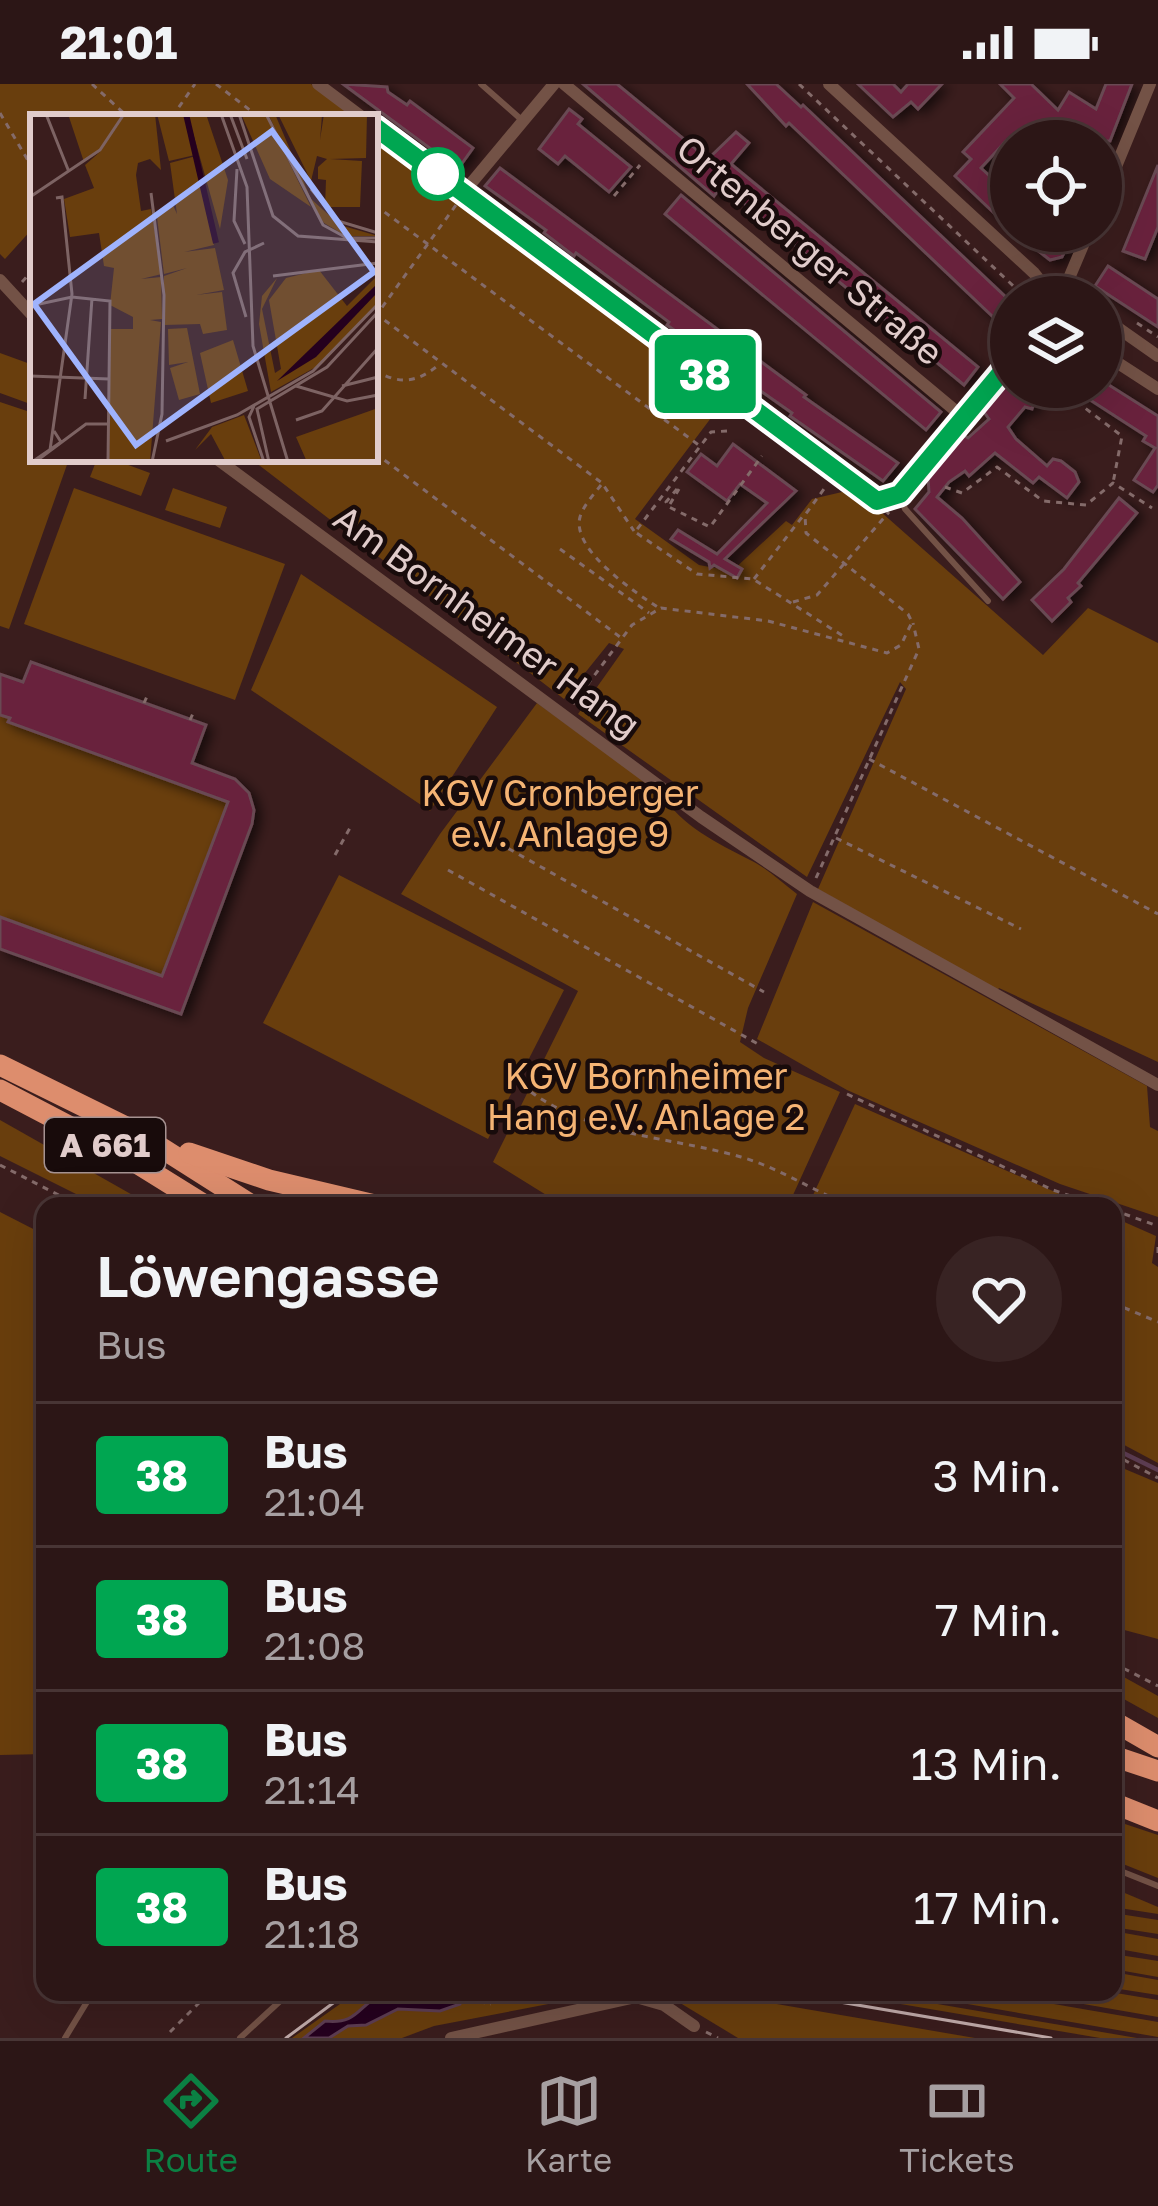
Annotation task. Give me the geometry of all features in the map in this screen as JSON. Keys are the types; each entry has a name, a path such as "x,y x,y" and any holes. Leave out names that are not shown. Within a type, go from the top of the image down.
{"highway":[{"name":"A 661","path":"0,1065 138,1133 239,1197"},
{"name":"A 661","path":"0,1090 124,1155 192,1197"},
{"path":"138,1133 268,1180 341,1197"},
{"path":"1122,1726 1158,1747"},
{"path":"1122,1759 1158,1771"},
{"path":"1122,1807 1158,1821"}],"street":[{"path":"318,84 358,114"},
{"path":"464,193 554,84"},
{"name":"Ortenberger Straße","path":"564,84 963,417"},
{"path":"829,84 1038,276"},
{"path":"1122,151 1150,84"},
{"path":"378,129 877,501 894,497 990,386"},
{"path":"0,280 30,313"},
{"path":"1122,331 1158,356"},
{"path":"1122,366 1158,389"},
{"name":"Am Bornheimer Hang","path":"221,462 810,892 1158,1085"},
{"path":"452,2038 608,2001"},
{"path":"652,2001 694,2026"}],"lane":[{"path":"481,84 523,122"},
{"path":"894,497 988,601"},
{"path":"1122,1872 1158,1886"},
{"path":"65,2038 88,2001"},
{"path":"240,2038 280,2001"}],"path":[{"path":"92,84 125,114"},
{"path":"174,114 195,84"},
{"path":"216,84 256,114"},
{"path":"799,84 1003,276"},
{"path":"0,113 30,164"},
{"path":"614,196 649,154"},
{"path":"378,312 464,193"},
{"path":"378,207 700,446"},
{"path":"12,293 30,273"},
{"path":"378,316 602,483 634,532 697,574 753,579 849,640"},
{"path":"378,371 406,382 442,363"},
{"path":"945,487 962,493 997,467 1042,501 1086,505 1113,483 1122,436 1085,408"},
{"path":"634,532 669,493 711,432 727,431"},
{"path":"378,455 622,638"},
{"path":"669,493 669,507 710,527 762,456"},
{"path":"602,483 580,516 580,529 595,557 661,608 768,621 886,653 901,645 913,622"},
{"path":"1113,483 1152,508"},
{"path":"753,579 824,489"},
{"path":"669,493 681,490 669,507"},
{"path":"805,514 806,533 913,622 919,634 919,649 810,892"},
{"path":"792,603 817,595 887,515"},
{"path":"560,549 650,615"},
{"path":"565,716 632,625 661,608"},
{"path":"144,704 148,694"},
{"path":"190,720 194,711"},
{"path":"869,759 1158,914"},
{"path":"335,855 351,826"},
{"path":"477,831 764,992"},
{"path":"834,837 1021,929"},
{"path":"448,870 758,1044"},
{"path":"531,1092 550,1106 606,1126 748,1159 831,1197"},
{"path":"848,1094 1074,1197"},
{"path":"0,1165 62,1197"},
{"path":"1122,1213 1158,1226"},
{"path":"1122,1307 1158,1322"},
{"path":"1122,1459 1158,1478"},
{"path":"1122,1668 1158,1686"},
{"path":"170,2032 201,2001"},
{"path":"480,2001 491,2004"}],"green space":[{"path":"0,84 311,84 351,114 30,114 30,231 5,259 0,254"},
{"path":"378,134 729,394 635,519 699,565 732,571 786,521 792,525 812,499 855,489 1043,655 1088,608 1158,643 1158,1062 997,991 818,889 906,689 900,682 807,877 578,714 624,649 609,643 564,699 255,462 378,462"},
{"path":"0,353 30,364 30,404 0,393"},
{"path":"0,402 30,412 30,462 68,462 9,629 0,626"},
{"path":"96,462 120,462 150,473 141,496 90,477"},
{"path":"74,488 285,564 235,700 24,624"},
{"path":"173,488 227,507 220,528 165,510"},
{"path":"301,574 497,707 430,811 251,690"},
{"path":"0,673 198,746 192,763 237,782 250,798 252,824 181,1014 0,949"},
{"path":"537,703 661,793 689,824 762,867 797,894 748,1008 740,1042 840,1092 792,1197 549,1197 493,1162 578,991 401,894"},
{"path":"339,875 564,990 488,1139 263,1023"},
{"path":"813,902 1147,1086 1150,1127 1158,1131 1158,1217 1122,1205 1122,1197 1099,1197 1060,1184 847,1090 757,1039"},
{"path":"855,1104 1067,1197 812,1197"},
{"path":"0,1120 136,1197 82,1197 0,1156"},
{"path":"0,1212 36,1230 36,1754 0,1755"},
{"path":"1122,1221 1156,1236 1152,1263 1158,1267 1158,1463 1122,1444"},
{"path":"1122,1468 1158,1483 1158,1639 1122,1629"},
{"path":"1122,1676 1158,1696 1158,1718 1122,1698"},
{"path":"1122,1823 1158,1835 1158,1878 1122,1864"},
{"path":"1122,1892 1158,1907 1158,1914 1122,1908"},
{"path":"1122,1914 1158,1920 1158,1934 1122,1928"},
{"path":"1122,1933 1158,1939 1158,1956 1122,1950"},
{"path":"1122,1955 1158,1961 1158,1977 1122,1971"},
{"path":"1122,1974 1158,1980 1158,1995 1122,1989"},
{"path":"1122,1994 1158,2000 1158,2017 1066,2001 1122,2001"},
{"path":"344,2001 564,2001 434,2026 402,2038 292,2038"},
{"path":"677,2001 759,2001 975,2038 738,2038"},
{"path":"883,2001 920,2001 1137,2038 1100,2038"},
{"path":"950,2001 1037,2001 1158,2022 1158,2037"}],"shaded area":[{"path":"371,2001 461,2001 440,2011 398,2009 366,2025 348,2026 329,2038 304,2038 325,2021 352,2017"}],"building":[{"path":"343,84 387,87 473,148 458,169"},
{"path":"583,84 617,84 708,159 736,132 749,143 731,164 978,367 964,385 722,185 714,196"},
{"path":"747,84 776,84 803,105 990,282 990,314 789,123 786,126"},
{"path":"858,84 893,84 901,92 908,84 942,84 918,109 911,102 893,117"},
{"path":"1000,84 1031,84 1058,110 1069,92 1096,109 1106,84 1132,84 1118,120 993,120 1014,98"},
{"path":"569,109 582,119 578,124 631,167 609,192 565,156 558,164 539,149"},
{"path":"990,123 990,158 981,168 990,176 990,209 955,176 971,159 963,152"},
{"path":"1158,165 1158,227 1145,259 1123,251"},
{"path":"500,168 898,463 883,481 667,325 485,186"},
{"path":"681,195 941,412 926,430 665,214"},
{"path":"1040,252 1064,252 1062,257 1050,260"},
{"path":"1108,266 1158,299 1158,327 1122,304 1122,276 1102,276"},
{"path":"1122,393 1158,416 1158,485 1153,492 1134,480 1155,448 1143,441 1146,436 1103,408 1122,408"},
{"path":"990,402 990,408 1024,408 1008,427 1016,439 1047,466 1053,459 1061,461 1079,482 1067,498 1039,477 1033,483 995,453 969,476 965,471 949,482 937,497 1020,582 1003,599 915,509 929,492 928,477 963,435 968,438 989,419 986,407"},
{"path":"733,444 796,491 725,559 742,569 737,578 714,565 710,568 709,562 671,539 678,530 717,554 767,503 740,484 727,501 687,472 701,454 717,466"},
{"path":"1119,498 1137,513 1052,621 1032,600 1064,569"},
{"path":"31,662 206,725 192,763 235,779 249,793 252,824 181,1014 0,949 0,917 162,976 228,802 8,722 10,718 0,715 0,674 23,682"}],"waterway":[{"path":"1122,1452 1158,1470"}],"tram line":[{"path":"286,2038 336,2001"},
{"path":"788,2001 794,2002"},
{"path":"834,2001 1051,2038"}],"bus line":[{"name":"38","path":"378,129 877,501 900,494 990,386"}],"park label":[{"name":"KGV Cronberger e.V. Anlage 9","path":"560,814"},
{"name":"KGV Bornheimer Hang e.V. Anlage 2","path":"646,1096"}]}
